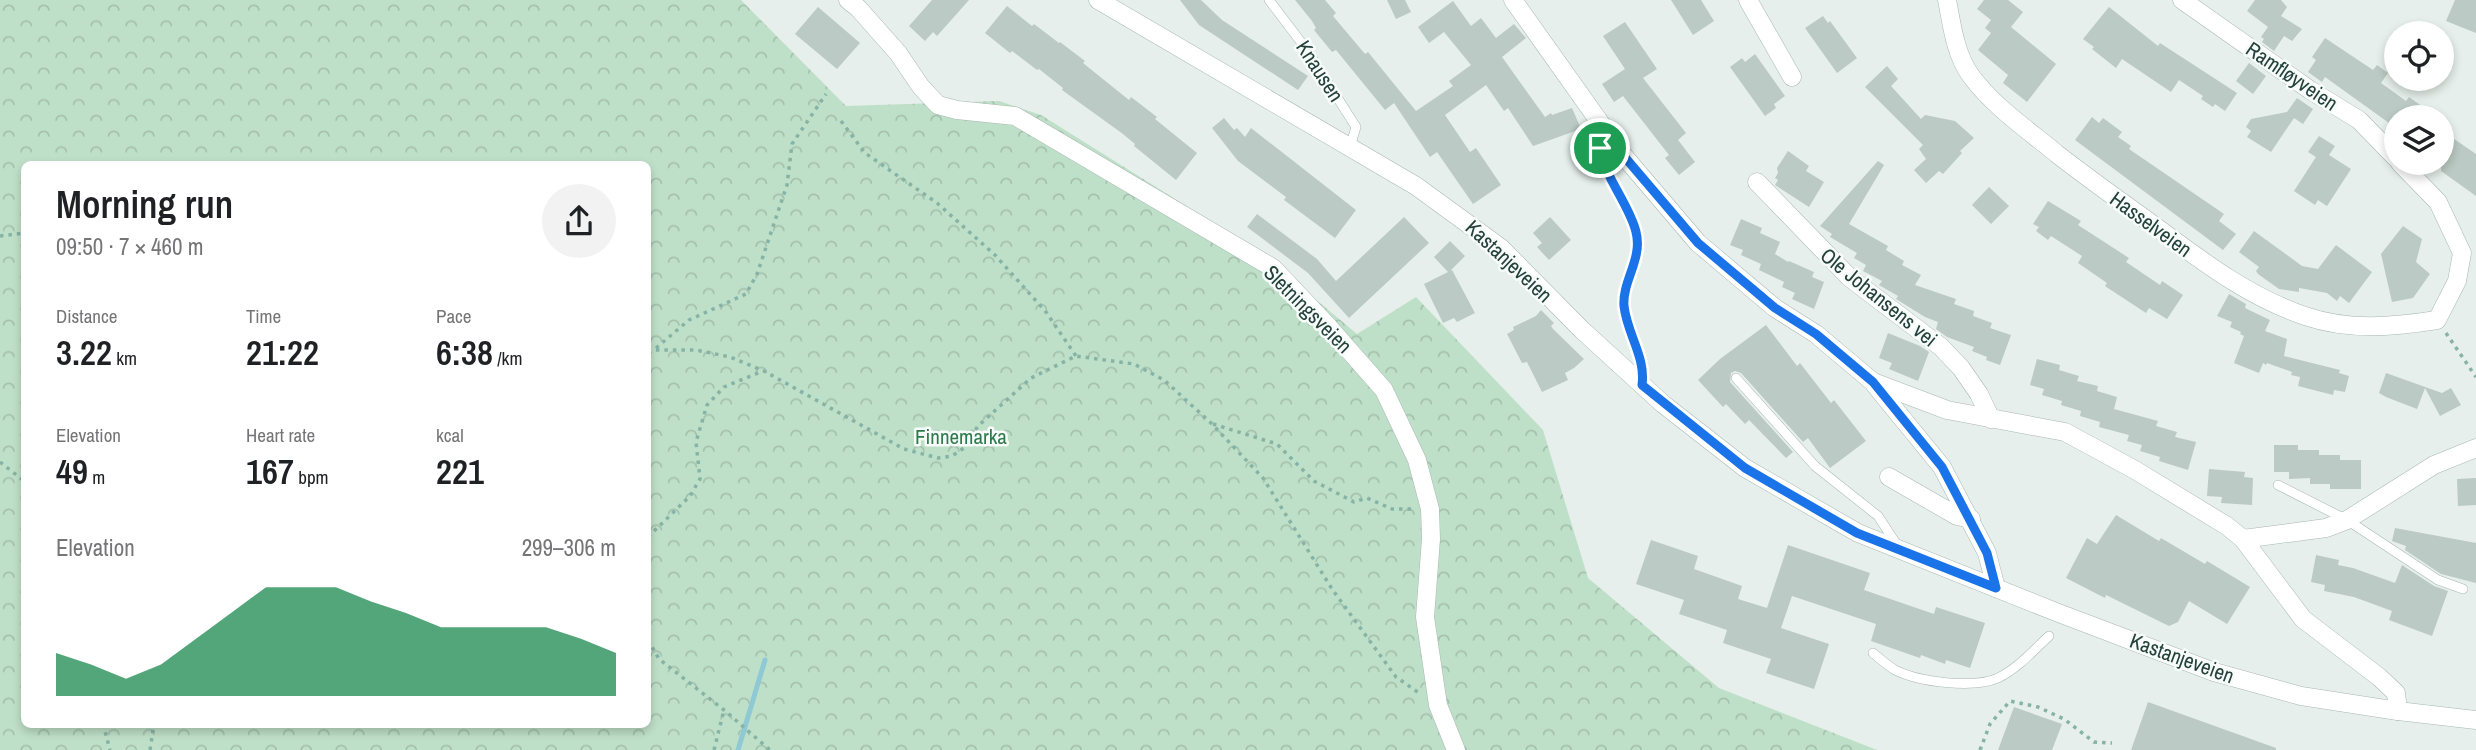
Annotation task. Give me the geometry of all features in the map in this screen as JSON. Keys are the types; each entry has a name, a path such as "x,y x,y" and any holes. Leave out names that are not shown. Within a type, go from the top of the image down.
{"street":[{"name":"Sletningsveien","path":"848,0 898,52 921,87 938,105 957,110 1016,116 1208,232 1273,268 1384,390 1417,460 1430,509 1432,539 1425,617 1438,705 1456,750"},
{"name":"Kastanjeveien","path":"1098,0 1416,186 1501,247 1581,330 1642,385 1745,468 1857,533 2214,672 2301,696 2398,712 2476,720"},
{"path":"1513,0 1623,155 1707,252 1775,308 1816,334 1873,382 1942,467 1987,553 1996,588"},
{"path":"1748,0 1792,77"},
{"name":"Hasselveien","path":"1947,0 1958,51 1969,74 1987,95 2096,184 2219,274 2259,298 2307,317 2331,323 2375,327 2437,320"},
{"name":"Ramfløyveien","path":"2182,0 2359,121 2384,146"},
{"path":"2412,175 2438,202 2462,253 2457,281 2437,320"},
{"name":"Ole Johansens vei","path":"1757,182 1850,278 1941,347 1961,368 1979,394 1991,419"},
{"path":"1873,382 1947,410 2065,432 2135,470 2227,526 2243,539 2303,619 2396,693 2398,712"},
{"path":"2243,539 2326,527 2347,520 2434,465 2476,448"},
{"path":"1889,477 1957,516 1971,519"}],"lane":[{"name":"Knausen","path":"1269,0 1307,50 1356,127 1350,147"},
{"path":"1736,378 1815,466 1878,516 1900,549"},
{"path":"2278,485 2320,504 2416,567 2463,590"},
{"path":"1873,653 1896,670 1910,675 1973,684 2000,677 2018,665 2049,636"}],"path":[{"path":"651,352 689,320 746,294 757,274 787,185 792,144 826,94"},
{"path":"841,121 865,153 937,203 995,255 1046,312 1076,356"},
{"path":"1602,156 1628,208 1637,234 1637,257 1624,307 1644,371 1642,385"},
{"path":"0,236 21,233"},
{"path":"2437,320 2476,377"},
{"path":"655,350 696,350 730,357 764,371 904,449 938,458 953,456 964,448 978,426 1031,378 1076,356 1134,364 1164,380 1211,423 1263,478 1332,589 1396,677 1438,705"},
{"path":"651,534 690,496 700,479 696,442 707,405 724,387 764,371"},
{"path":"1211,423 1277,444 1314,481 1354,502 1367,498 1392,509 1430,509"},
{"path":"0,462 21,479"},
{"path":"651,645 659,659 724,710 769,750"},
{"path":"1980,750 1990,724 2010,701 2038,707 2064,719 2094,742 2112,743"},
{"path":"713,750 724,710"},
{"path":"104,728 110,750"},
{"path":"150,750 153,728"}],"green space":[{"name":"Finnemarka","path":"0,0 741,0 846,106 999,101 1041,115 1188,207 1277,267 1357,334 1416,297 1543,430 1588,578 1719,688 1877,750 0,750"}],"building":[{"path":"932,0 969,0 937,36 933,32 925,41 909,26"},
{"path":"1180,0 1201,0 1222,20 1308,76 1298,90 1199,25"},
{"path":"1295,0 1325,0 1336,13 1333,16 1365,54 1368,52 1416,111 1453,86 1449,81 1471,65 1444,32 1429,43 1418,27 1453,1 1471,26 1481,18 1496,38 1514,24 1526,38 1502,57 1545,117 1572,108 1581,129 1533,146 1508,108 1504,111 1486,85 1445,115 1470,152 1476,148 1501,185 1473,204 1437,152 1430,157 1394,103 1385,110 1336,50 1332,52 1314,30 1316,28 1312,21"},
{"path":"1387,0 1405,0 1411,12 1396,19"},
{"path":"1671,0 1701,0 1714,21 1693,35"},
{"path":"1984,0 2008,0 2023,12 2011,27 2056,64 2027,102 2003,83 2008,75 1978,50 1991,33 1985,28 1991,20 1977,9"},
{"path":"2255,0 2281,0 2287,7 2281,16 2302,29 2292,41 2284,36 2274,51 2262,42 2264,39 2261,37 2268,27 2247,11"},
{"path":"2455,0 2476,0 2476,33 2454,24 2454,21 2446,21"},
{"path":"1007,6 1085,61 1083,63 1129,100 1131,97 1157,117 1155,119 1197,153 1176,180 1123,134 1062,90 1063,88 1039,69 1012,51 1010,53 985,33"},
{"path":"818,7 860,43 837,69 795,34"},
{"path":"2109,7 2158,46 2160,43 2237,93 2225,111 2201,99 2203,96 2179,80 2171,92 2122,59 2116,68 2092,49 2094,47 2083,39"},
{"path":"1823,16 1828,23 1830,21 1857,58 1837,73 1805,28"},
{"path":"1625,22 1657,69 1643,78 1686,133 1678,140 1695,162 1679,175 1665,158 1669,155 1623,96 1614,102 1602,84 1625,69 1603,36"},
{"path":"2325,38 2373,70 2377,65 2384,70 2381,83 2384,91 2392,91 2406,101 2409,97 2420,105 2384,105 2384,119 2325,77 2322,82 2308,72 2316,60 2312,57"},
{"path":"1755,54 1785,96 1774,104 1776,108 1765,116 1730,67 1742,58 1745,62"},
{"path":"2249,63 2266,76 2253,94 2236,81"},
{"path":"1887,66 1898,79 1891,86 1921,119 1925,115 1955,121 1974,138 1960,151 1962,153 1943,174 1939,171 1926,183 1914,170 1926,159 1919,149 1923,145 1865,87"},
{"path":"2297,98 2313,109 2303,124 2294,118 2271,152 2247,137 2251,131 2246,127 2251,119 2287,112"},
{"path":"2092,117 2099,123 2103,118 2122,132 2118,137 2131,146 2129,149 2224,214 2219,221 2236,234 2223,250 2075,140"},
{"path":"1224,118 1234,130 1237,128 1245,137 1251,128 1356,210 1335,238 1238,161 1212,128"},
{"path":"2319,136 2335,146 2329,155 2351,169 2327,206 2318,200 2315,205 2294,191 2316,157 2308,152"},
{"path":"2454,139 2476,154 2476,196 2447,175 2454,175"},
{"path":"1788,151 1809,166 1806,171 1824,182 1809,207 1775,185 1778,180 1775,178 1777,168"},
{"path":"1878,161 1884,165 1849,224 1888,246 1886,250 1904,261 1902,265 1921,275 1915,285 1956,299 1954,304 1974,311 1973,316 1992,323 1990,328 2011,335 2000,365 1972,351 1974,347 1947,337 1936,329 1938,322 1896,299 1898,296 1879,285 1882,281 1863,271 1866,265 1854,258 1857,253 1830,237 1832,234 1820,226"},
{"path":"1989,187 2009,206 1991,224 1972,205"},
{"path":"2048,201 2081,221 2078,225 2129,258 2126,262 2160,285 2162,281 2183,295 2167,319 2149,308 2146,313 2105,286 2107,283 2078,263 2082,256 2051,236 2048,240 2036,231 2039,227 2033,224"},
{"path":"1257,214 1317,259 1336,281 1404,217 1429,243 1349,318 1308,273 1247,227"},
{"path":"1550,217 1571,240 1549,260 1537,247 1542,243 1533,233"},
{"path":"1741,219 1762,228 1760,233 1780,242 1775,254 1814,272 1812,277 1824,282 1814,309 1792,299 1795,293 1782,287 1784,282 1759,270 1761,264 1741,255 1743,250 1730,245"},
{"path":"2403,226 2422,239 2416,262 2430,274 2413,298 2392,302 2381,254"},
{"path":"2254,231 2302,266 2318,269 2336,245 2372,272 2349,303 2340,296 2337,301 2327,293 2299,288 2299,292 2279,289 2258,274 2256,271 2259,267 2239,252"},
{"path":"1450,241 1465,256 1450,271 1452,270 1475,313 1457,322 1454,318 1443,323 1424,284 1448,272 1434,257"},
{"path":"2229,294 2246,304 2245,308 2270,320 2265,331 2287,339 2284,356 2340,370 2339,373 2349,376 2345,392 2334,390 2333,395 2298,386 2300,377 2267,363 2263,363 2259,373 2234,363 2244,336 2230,327 2232,322 2217,316"},
{"path":"1541,310 1554,323 1551,326 1553,329 1584,359 1565,373 1568,380 1542,392 1527,362 1522,363 1507,334 1514,330 1513,327 1536,316"},
{"path":"1766,325 1797,366 1800,363 1831,403 1834,400 1866,441 1830,468 1808,438 1803,442 1741,373 1731,373 1730,382 1793,452 1786,458 1749,420 1745,424 1726,404 1723,407 1698,380 1720,359"},
{"path":"1888,333 1929,352 1918,381 1889,369 1892,363 1879,358"},
{"path":"2037,359 2060,365 2059,370 2079,376 2077,381 2098,386 2097,391 2117,397 2114,409 2158,421 2156,426 2177,432 2175,437 2196,442 2188,470 2159,461 2160,457 2140,451 2142,445 2127,441 2129,435 2099,427 2100,422 2080,416 2081,411 2042,395 2044,389 2030,385"},
{"path":"2386,373 2442,393 2451,388 2461,405 2440,416 2425,388 2417,409 2386,397 2379,393"},
{"path":"2274,445 2298,445 2298,450 2319,450 2319,455 2340,455 2340,460 2361,460 2361,489 2330,489 2330,484 2310,484 2310,478 2289,479 2289,472 2274,472"},
{"path":"2209,469 2245,472 2244,477 2253,478 2252,505 2221,503 2222,497 2207,496"},
{"path":"2476,478 2476,505 2458,506 2457,479"},
{"path":"2116,515 2159,541 2161,538 2205,564 2207,561 2250,587 2227,624 2189,601 2178,622 2169,626 2066,578 2087,538 2097,544"},
{"path":"2395,528 2476,543 2476,583 2441,574 2405,550 2406,546 2392,541"},
{"path":"1651,540 1698,556 1694,569 1742,586 1738,599 1767,608 1788,545 1870,573 1864,590 1934,614 1936,607 1985,623 1970,668 1946,660 1945,664 1921,655 1920,658 1871,641 1876,624 1792,596 1781,628 1829,644 1814,689 1766,673 1771,659 1723,643 1727,630 1679,614 1684,600 1636,584"},
{"path":"2316,555 2339,560 2338,565 2395,583 2402,565 2434,586 2448,591 2432,636 2389,620 2392,611 2354,597 2324,591 2325,585 2311,582"},
{"path":"2148,702 2276,748 2276,750 2131,750"},
{"path":"2014,707 2062,724 2052,750 1998,750"}],"waterway":[{"path":"738,750 765,660"}],"route":[{"path":"1603,126 1623,155 1698,243 1775,308 1816,334 1873,382 1942,467 1987,553 1996,588 1857,533 1745,468 1642,385 1644,371 1624,307 1637,257 1637,234 1628,208 1604,163 1600,148 1603,126"}]}
